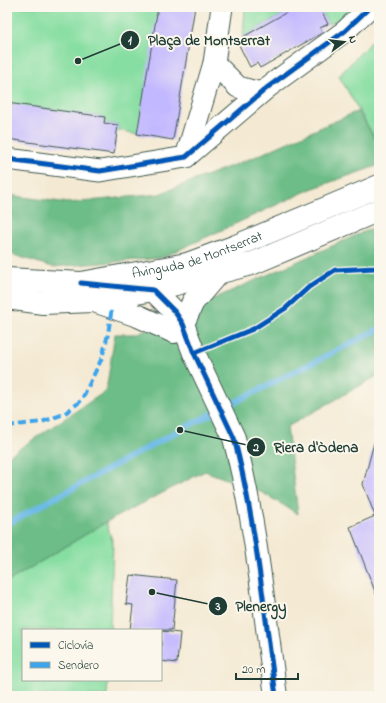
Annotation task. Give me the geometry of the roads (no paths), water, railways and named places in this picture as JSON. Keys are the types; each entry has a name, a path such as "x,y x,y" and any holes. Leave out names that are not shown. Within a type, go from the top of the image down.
{"street":[{"path":"186,157 214,63 222,7"},
{"path":"7,159 100,171 186,157 260,93 345,31 370,7"},
{"path":"214,63 238,87 260,93"},
{"name":"Avinguda de Montserrat","path":"7,279 81,283 187,264 236,246 379,186"},
{"name":"Avinguda de Montserrat","path":"7,298 43,302 94,301 153,290 251,264 379,210"},
{"path":"81,283 153,290 174,276 187,264"},
{"path":"178,328 193,302 217,274"},
{"path":"153,290 175,312 178,328 194,353 234,438 252,519 276,696"},
{"path":"94,301 178,328"}],"waterway":[{"path":"7,524 180,430 379,329"}],"place":[{"name":"Plaça de Montserrat","path":"78,61"},
{"name":"Riera d'Òdena","path":"180,430"},
{"name":"Plenergy","path":"152,592"}]}
